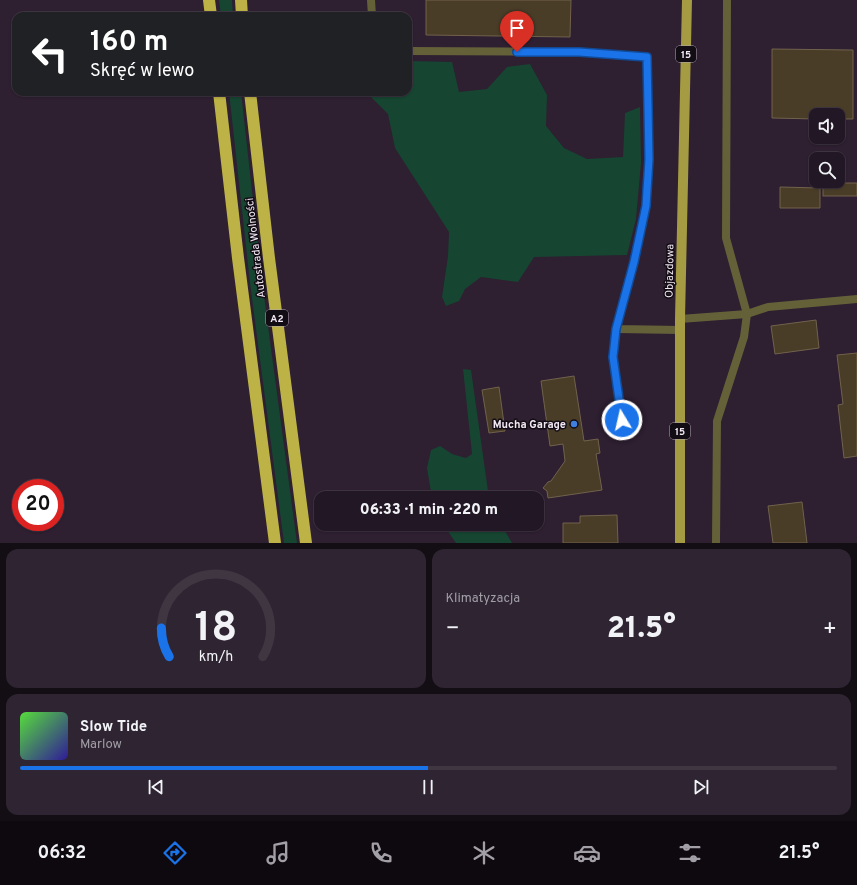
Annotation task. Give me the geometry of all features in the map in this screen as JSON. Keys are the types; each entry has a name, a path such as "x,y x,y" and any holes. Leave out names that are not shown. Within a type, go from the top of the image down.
{"highway":[{"path":"209,0 210,12"},
{"path":"241,0 242,12"},
{"name":"Autostrada Wolności","path":"219,96 238,258 275,543"},
{"name":"Autostrada Wolności","path":"250,96 269,258 306,543"}],"main road":[{"name":"Objazdowa","path":"680,543 680,319 687,0"}],"lane":[{"path":"371,0 372,12"},
{"path":"716,543 717,422 744,338 747,314 726,238 727,0"},
{"path":"412,51 579,52 647,57 649,159 646,206 634,262 616,329 613,357 622,420"},
{"path":"680,319 747,314 768,307 857,299"},
{"path":"616,329 681,330"}],"green space":[{"path":"219,0 232,0 233,12 220,12"},
{"path":"412,61 452,62 459,92 487,89 507,67 530,64 547,95 546,126 564,148 587,159 623,157 625,113 640,107 641,163 636,219 627,255 534,257 518,282 481,277 465,289 459,301 446,306 442,297 448,256 449,232 395,148 388,114 370,96 412,96"},
{"path":"229,96 241,96 262,281 297,543 284,543 250,283"},
{"path":"463,369 471,370 488,491 431,491 427,468 431,450 440,446 452,454 466,458 472,454"},
{"path":"448,531 505,531 512,543 456,543"}],"building":[{"path":"426,0 571,0 570,37 426,35"},
{"path":"772,49 853,50 853,119 845,119 845,108 809,108 809,119 772,118"},
{"path":"845,183 857,183 857,196 823,196 823,188 845,188"},
{"path":"780,187 820,188 820,208 780,208"},
{"path":"816,320 819,348 775,354 771,326"},
{"path":"857,353 857,456 844,458 838,405 843,404 837,355"},
{"path":"574,376 584,441 598,439 600,453 596,454 602,490 548,498 547,491 543,488 548,482 551,481 565,461 563,444 550,446 541,381"},
{"path":"499,387 505,431 489,433 482,390"},
{"path":"802,502 807,543 773,543 768,506"},
{"path":"617,515 618,543 563,543 563,523 580,523 580,516"}],"place":[{"name":"Mucha Garage","path":"574,424"}],"route":[{"path":"517,52 579,52 647,57 649,159 646,206 634,262 616,329 613,357 622,420"}]}
